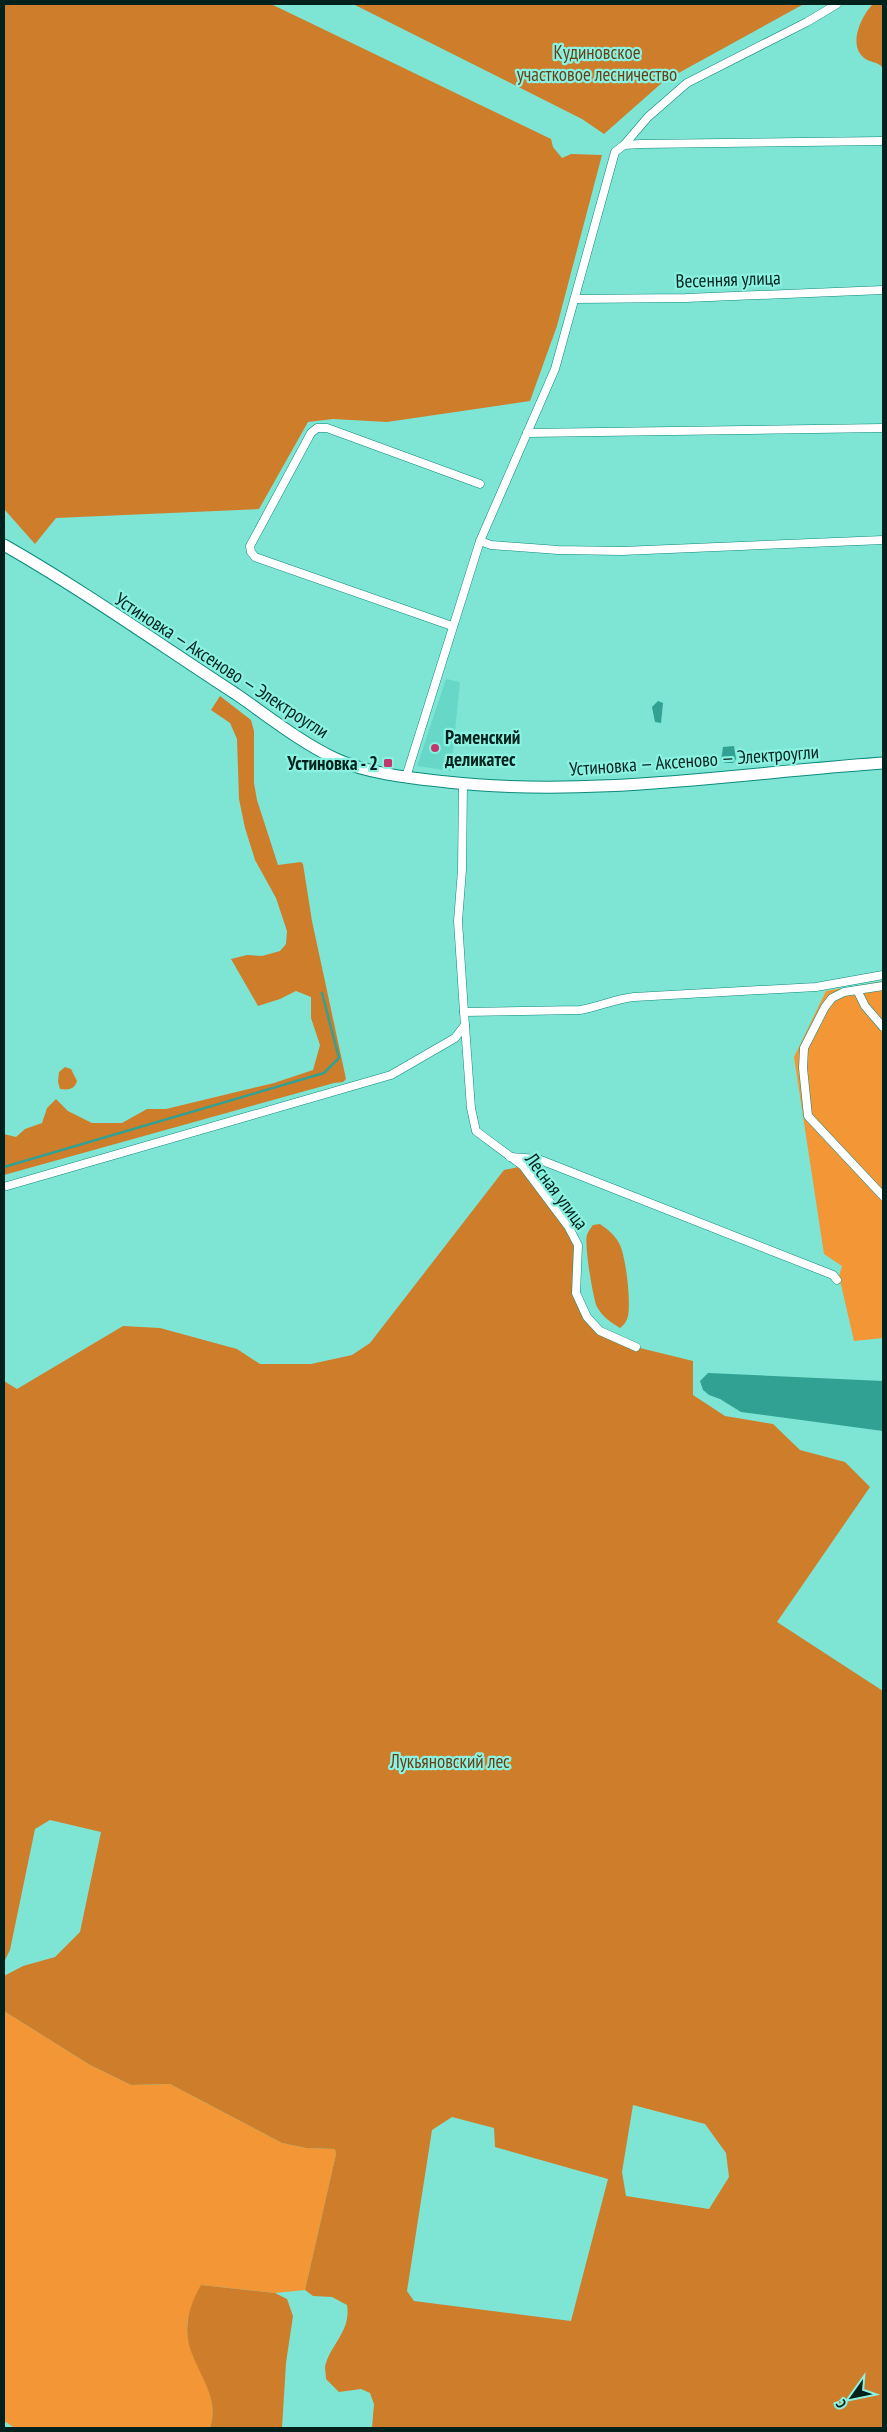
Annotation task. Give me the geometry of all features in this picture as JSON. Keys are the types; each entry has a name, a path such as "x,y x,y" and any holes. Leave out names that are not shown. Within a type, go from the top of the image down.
{"main road":[{"name":"Устиновка — Аксеново — Электроугли","path":"4,545 176,655 312,746 337,760 370,770 463,784 545,788 607,787 883,763"}],"street":[{"path":"406,776 480,541 555,369 615,152 624,145 648,117 687,83 807,22 837,4"},
{"path":"624,145 883,141"},
{"name":"Весенняя улица","path":"575,299 686,298 883,290"},
{"path":"452,626 255,557 251,552 250,546 311,433 317,428 327,428 480,484"},
{"path":"527,433 883,428"},
{"path":"480,541 491,545 558,550 622,550 883,540"},
{"name":"Лесная улица","path":"463,784 462,870 458,921 471,1108 476,1131 523,1166 568,1226 578,1245 576,1293 587,1317 600,1331 636,1347"},
{"path":"464,1012 580,1010 592,1008 615,999 816,987 883,975"},
{"path":"883,986 844,992 832,998 824,1007 804,1048 802,1068 808,1116 883,1196"},
{"path":"857,990 866,1006 883,1027"},
{"path":"7,1186 391,1075 455,1038 465,1025"},
{"path":"510,1157 538,1159 833,1275 837,1280"}],"shaded area":[{"path":"446,679 460,682 451,771 417,766"},
{"path":"658,701 663,703 661,723 655,722 652,707"},
{"path":"734,746 736,759 733,763 721,761 723,747"},
{"path":"883,981 883,1338 854,1341 839,1276 842,1266 824,1254 794,1057 826,991"},
{"path":"708,1373 883,1381 883,1431 741,1412 703,1390 700,1381"},
{"path":"4,2011 90,2065 131,2085 170,2084 282,2143 306,2148 335,2149 336,2154 305,2290 275,2293 201,2285 187,2325 192,2351 212,2401 213,2414 210,2428 15,2428 4,2421"}],"green space":[{"path":"4,4 271,4 551,139 553,147 562,158 571,154 602,155 557,326 530,401 387,422 333,419 308,422 259,509 56,518 35,544 4,509"},
{"name":"Кудиновское участковое лесничество","path":"353,4 804,4 664,81 604,134 582,119"},
{"path":"873,4 883,4 883,68 879,64 863,57 857,44 858,29"},
{"path":"220,696 251,720 254,731 254,783 257,800 278,865 301,862 303,864 312,921 346,1079 343,1082 4,1175 4,1134 16,1137 25,1129 42,1123 47,1108 56,1099 68,1111 92,1123 122,1123 147,1109 166,1109 274,1083 313,1070 320,1045 311,1018 311,997 296,991 280,999 258,1006 231,959 247,955 262,956 280,951 286,944 287,931 276,898 255,860 245,828 239,799 237,739 230,723 211,710"},
{"path":"65,1067 71,1069 77,1081 70,1089 60,1089 58,1082 59,1072"},
{"name":"Лукьяновский лес","path":"523,1166 578,1245 576,1293 600,1331 636,1347 693,1361 693,1395 725,1416 773,1424 800,1450 845,1462 870,1487 777,1622 883,1691 883,2428 372,2428 374,2404 370,2393 361,2389 339,2392 326,2379 325,2365 344,2329 348,2314 347,2305 332,2297 313,2296 305,2290 336,2154 335,2149 306,2148 282,2143 170,2084 131,2085 90,2065 4,2011 4,1976 23,1966 55,1957 80,1932 101,1832 50,1820 35,1829 10,1950 4,1962 4,1381 17,1389 123,1326 160,1328 237,1349 260,1364 311,1364 352,1355 370,1343 504,1170","holes":["633,2105 705,2124 726,2153 729,2177 709,2209 626,2196 622,2172","452,2117 494,2128 495,2147 608,2179 571,2321 414,2301 407,2291 432,2130"]},
{"path":"600,1224 617,1240 624,1258 629,1309 627,1320 620,1328 607,1319 597,1307 591,1283 586,1240 593,1225"},
{"path":"201,2285 275,2293 287,2299 293,2316 286,2363 282,2428 210,2428 212,2407 210,2397 190,2348 187,2332 191,2307"}],"waterway":[{"path":"4,1167 324,1073 339,1058 322,993"}],"place":[{"name":"Раменский деликатес","path":"435,748"},
{"name":"Устиновка - 2","path":"388,763"}]}
